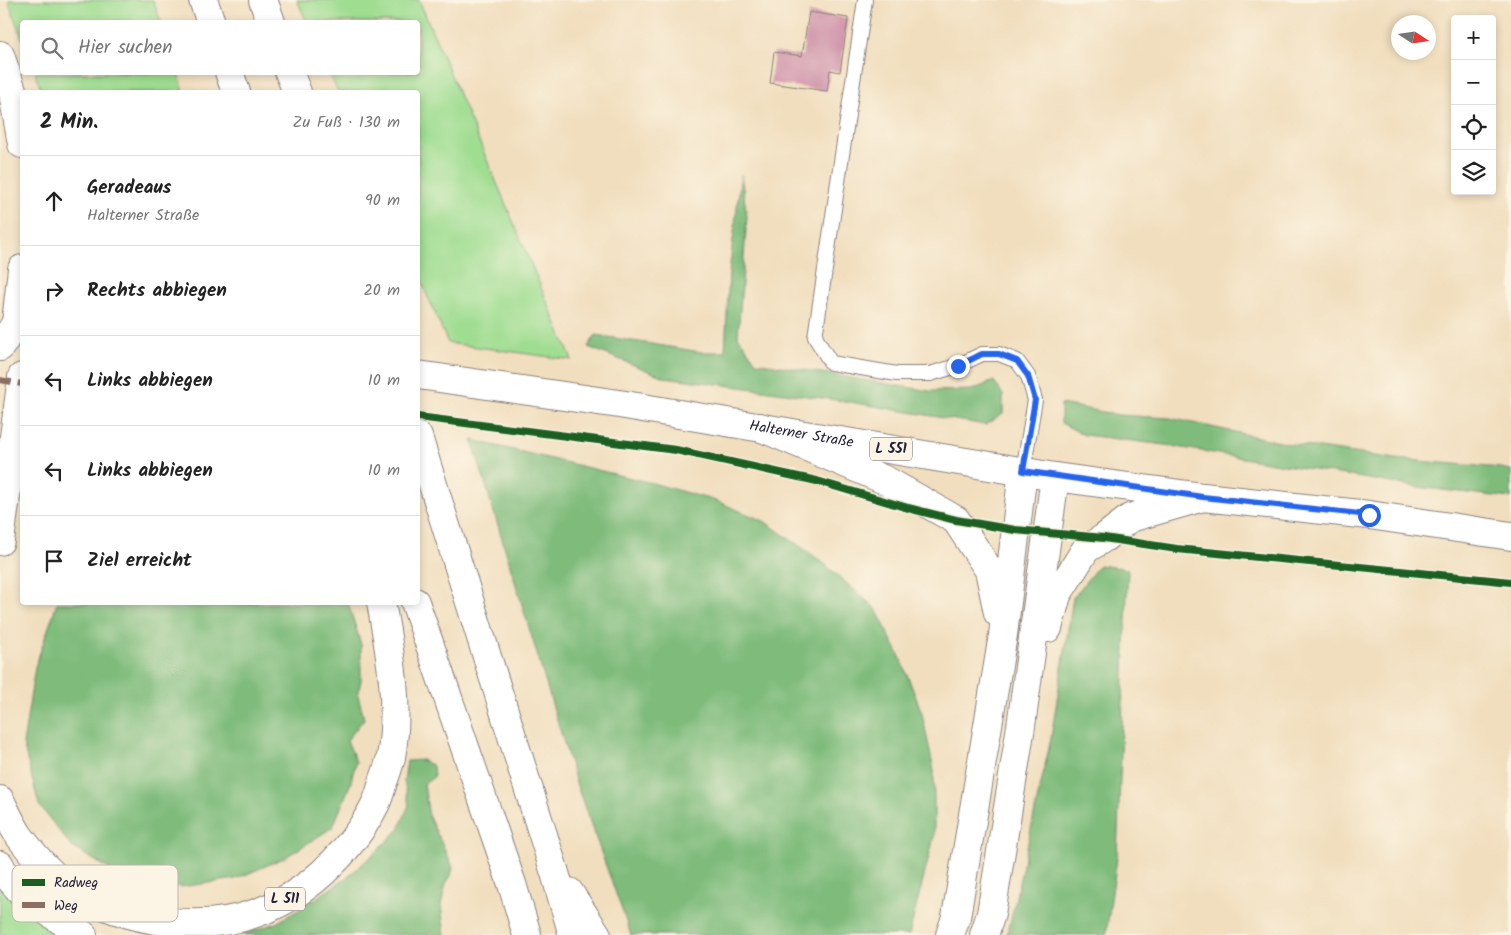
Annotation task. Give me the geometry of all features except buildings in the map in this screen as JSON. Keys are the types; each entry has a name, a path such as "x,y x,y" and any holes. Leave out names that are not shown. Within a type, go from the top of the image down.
{"main road":[{"path":"203,0 210,20"},
{"path":"262,0 270,20"},
{"path":"0,55 13,93 20,133"},
{"path":"230,75 235,90"},
{"path":"290,75 296,90"},
{"path":"0,348 13,322 20,281"},
{"path":"13,322 20,345"},
{"name":"Halterner Straße","path":"420,375 619,404 1055,477 1203,497 1369,515 1511,536"},
{"path":"0,541 20,392"},
{"path":"760,427 888,481 956,520 989,570 1003,635"},
{"path":"420,443 573,935"},
{"path":"950,935 956,917 1003,635 1023,471"},
{"path":"5,502 20,472"},
{"path":"984,935 991,914 1021,726 1055,477"},
{"path":"1021,726 1057,595 1086,549 1130,518 1203,497"},
{"name":"L 511","path":"170,922 186,924 225,920 259,912 295,894 327,869 356,836 377,803 391,757 395,705 390,654 382,605"},
{"path":"416,605 512,884 527,935"},
{"name":"L 511","path":"0,800 19,836 43,865"},
{"path":"0,865 12,880"},
{"path":"555,873 598,935"},
{"path":"64,922 83,935"}],"lane":[{"path":"865,0 815,337 830,363 897,374 930,374 958,366 982,354 999,354 1017,361 1028,376 1035,400 1023,471"}],"green space":[{"path":"8,0 153,0 160,20 20,20 20,33"},
{"path":"297,0 419,0 572,360 448,343 420,279 420,90 337,90 330,75 420,75 420,20 306,20"},
{"path":"36,75 179,75 183,90 41,90"},
{"path":"741,175 747,217 738,336 756,362 930,391 972,390 994,381 1003,395 1003,414 985,425 844,401 664,377 588,347 596,335 701,352 725,352 729,273"},
{"path":"1061,404 1118,415 1170,418 1285,443 1396,459 1511,470 1511,498 1416,487 1165,445 1084,435 1061,423"},
{"path":"472,440 652,483 716,501 764,521 821,561 876,609 901,659 922,713 934,771 934,837 909,935 631,935 577,786"},
{"path":"1099,565 1128,569 1117,858 1106,935 1006,935 1051,738 1073,598"},
{"path":"56,605 349,605 361,644 361,680 358,695 364,719 347,740 356,762 350,785 333,827 286,857 236,879 181,887 178,886 178,865 102,865 71,846 39,805 23,744 35,667"},
{"path":"422,760 433,766 434,777 424,784 429,817 453,867 451,876 446,883 441,905 445,935 240,935 276,923 300,909 346,878 375,853 399,829 409,805 404,781 407,761"},
{"path":"0,878 12,888 12,922 53,922 69,935 0,935"}],"marked path":[{"path":"0,380 20,384"}],"cycle path":[{"path":"420,417 676,450 817,481 956,520 1015,530 1104,538 1177,549 1511,582"}],"route":[{"path":"958,366 982,354 999,354 1017,361 1028,376 1035,400 1023,471 1203,497 1369,515"}]}
